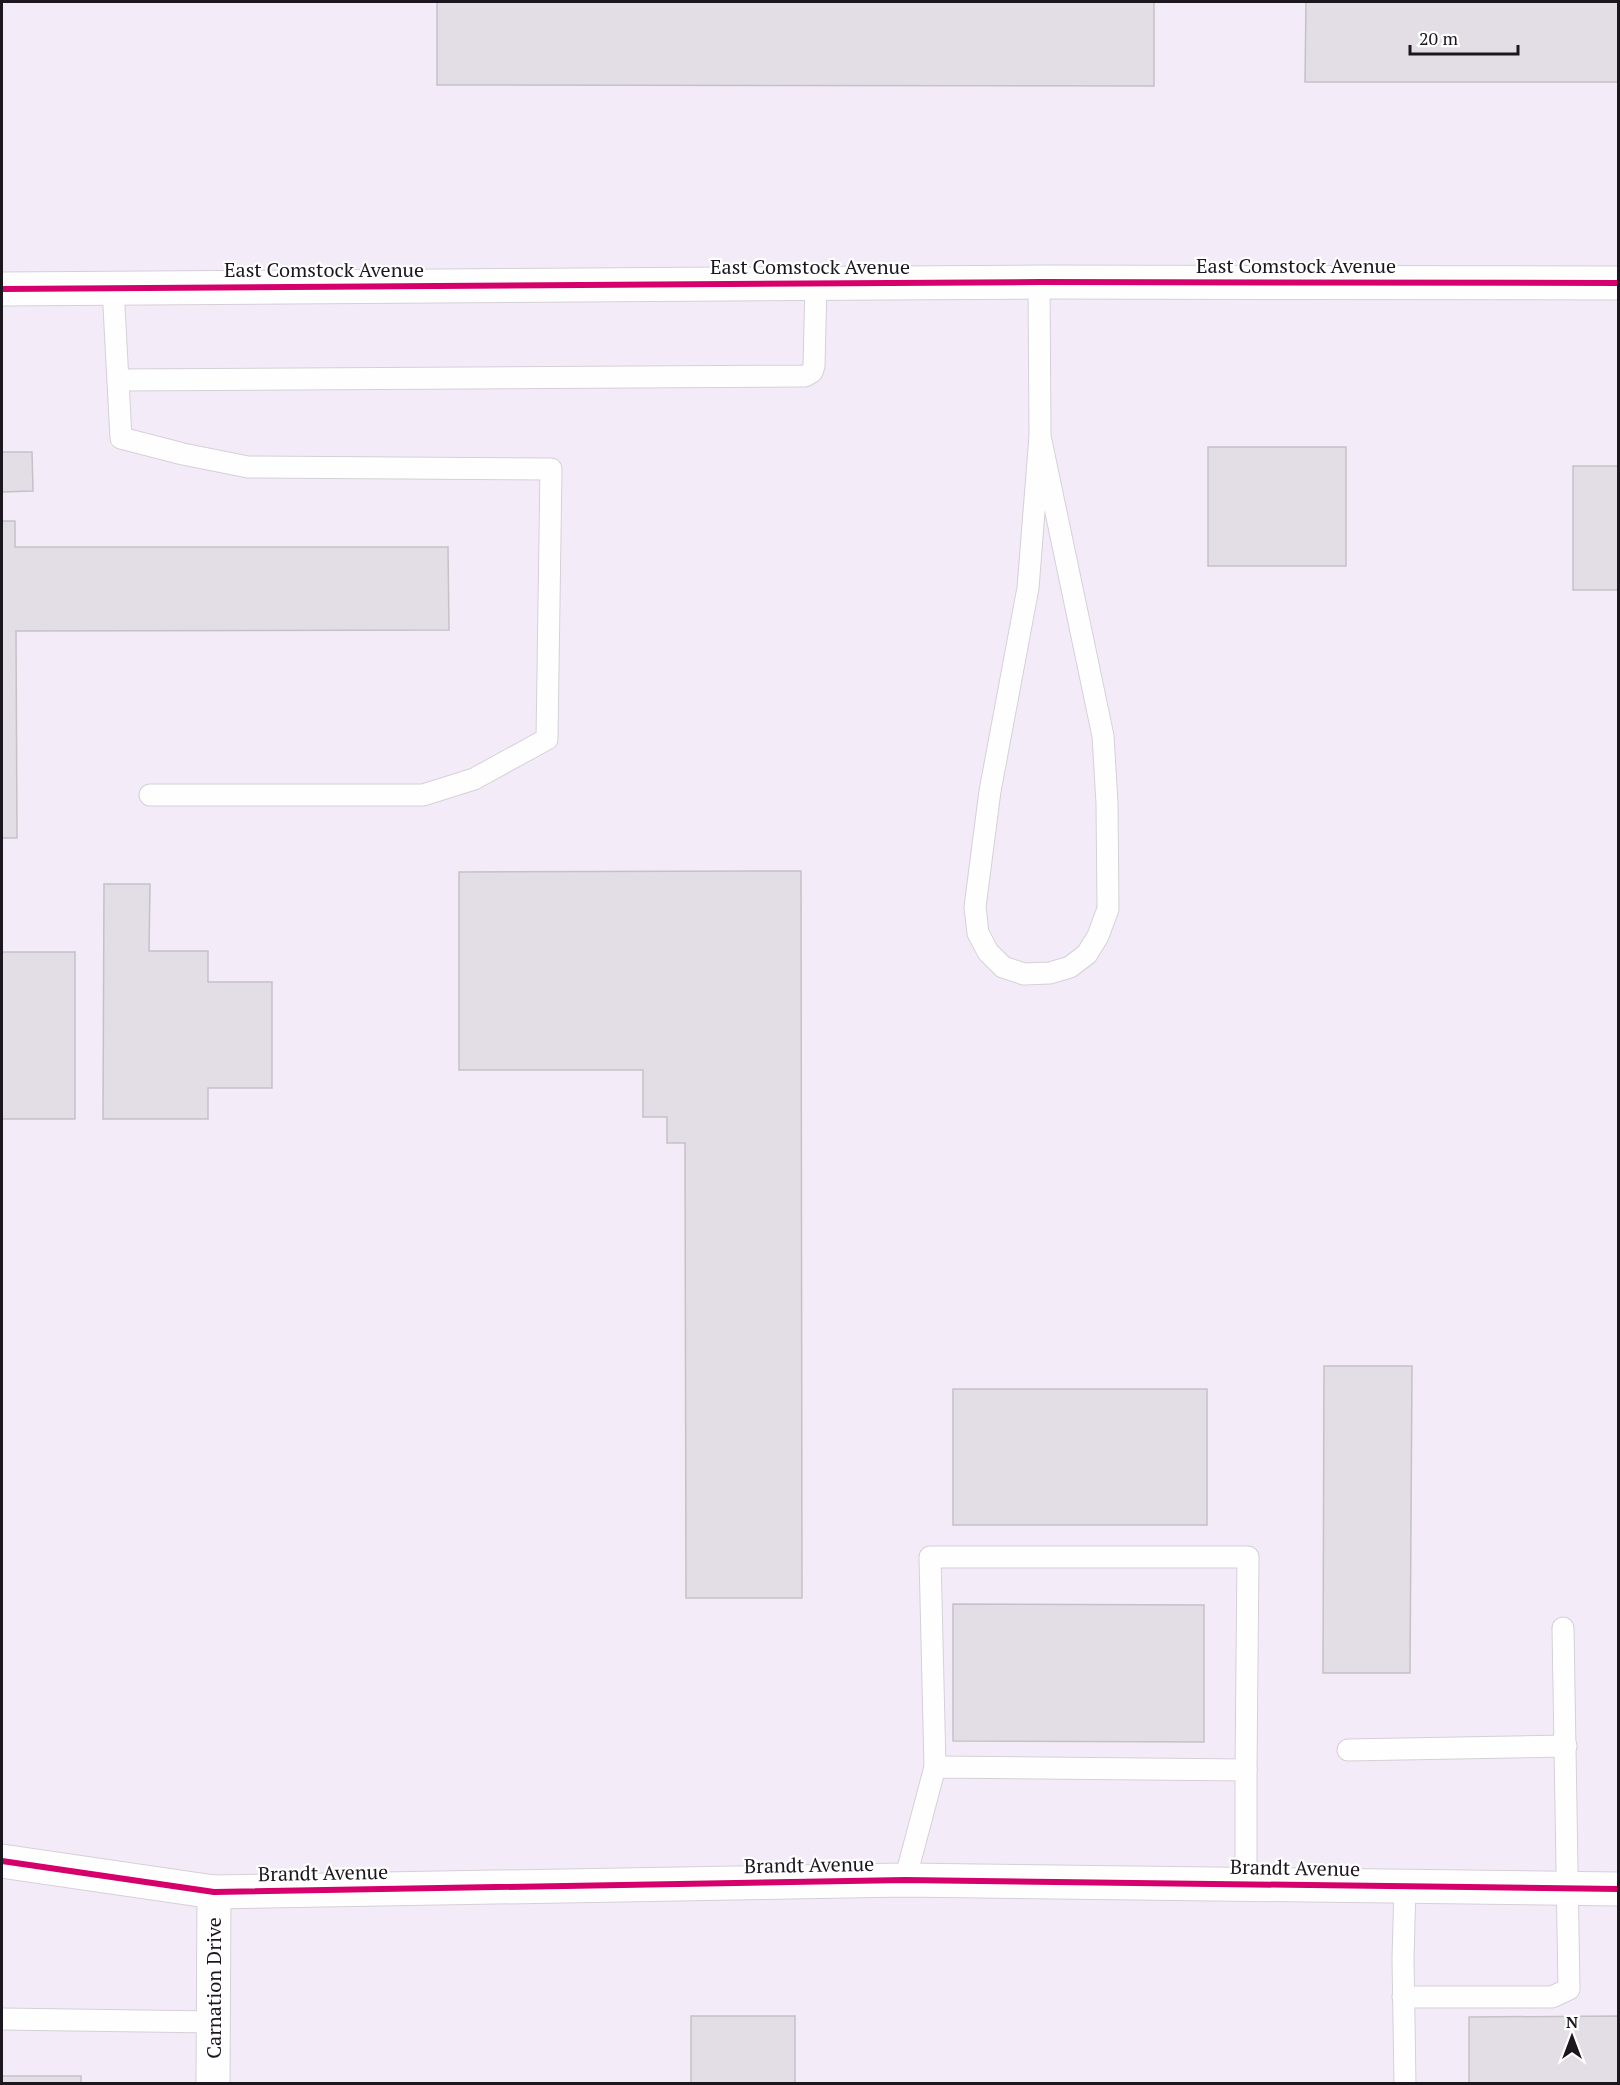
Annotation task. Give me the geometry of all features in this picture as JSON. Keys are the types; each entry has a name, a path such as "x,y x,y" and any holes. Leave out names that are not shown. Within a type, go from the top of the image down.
{"street":[{"name":"East Comstock Avenue","path":"2,289 1039,282 1618,283"},
{"name":"Brandt Avenue","path":"2,1861 214,1892 905,1880 1618,1889"},
{"name":"Carnation Drive","path":"213,2084 214,1892"}],"lane":[{"path":"1039,282 1040,436 1028,588 990,791 975,907 978,933 988,952 1004,967 1024,974 1050,973 1070,967 1087,954 1098,936 1108,909 1107,803 1103,736 1040,436"},
{"path":"118,380 805,376 812,372 814,366 816,284"},
{"path":"113,288 121,438 248,467 550,469 548,739 474,779 423,795 150,795"},
{"path":"905,1880 935,1767 930,1557 1248,1557 1246,1884"},
{"path":"1403,1996 1552,1996 1569,1989 1563,1628"},
{"path":"1348,1750 1566,1746"},
{"path":"935,1767 1246,1770"},
{"path":"1405,1886 1403,1996 1405,2084"},
{"path":"2,2019 213,2022"}],"shaded area":[{"path":"2,2 1618,2 1618,2083 2,2084"}],"building":[{"path":"437,2 1154,2 1154,86 437,85"},
{"path":"1306,2 1618,2 1618,82 1305,82"},
{"path":"1208,447 1346,447 1346,566 1208,566"},
{"path":"2,452 32,452 33,491 2,492"},
{"path":"1573,466 1618,466 1618,590 1573,590"},
{"path":"2,521 15,521 15,547 448,547 449,630 16,631 17,838 2,838"},
{"path":"801,871 802,1598 686,1598 685,1143 667,1143 667,1117 643,1117 643,1070 459,1070 459,872"},
{"path":"104,884 150,884 149,951 208,951 208,982 272,982 272,1088 208,1088 208,1119 103,1119"},
{"path":"2,952 75,952 75,1119 2,1119"},
{"path":"1324,1366 1412,1366 1410,1673 1323,1673"},
{"path":"953,1389 1207,1389 1207,1525 953,1525"},
{"path":"953,1604 1204,1605 1204,1742 953,1741"},
{"path":"691,2016 795,2016 795,2084 691,2084"},
{"path":"1618,2016 1618,2084 1469,2084 1469,2017"},
{"path":"2,2076 81,2076 81,2084 2,2084"}],"cycle path":[{"path":"2,289 1039,282 1618,283"},
{"path":"2,1861 214,1892 905,1880 1618,1889"}]}
